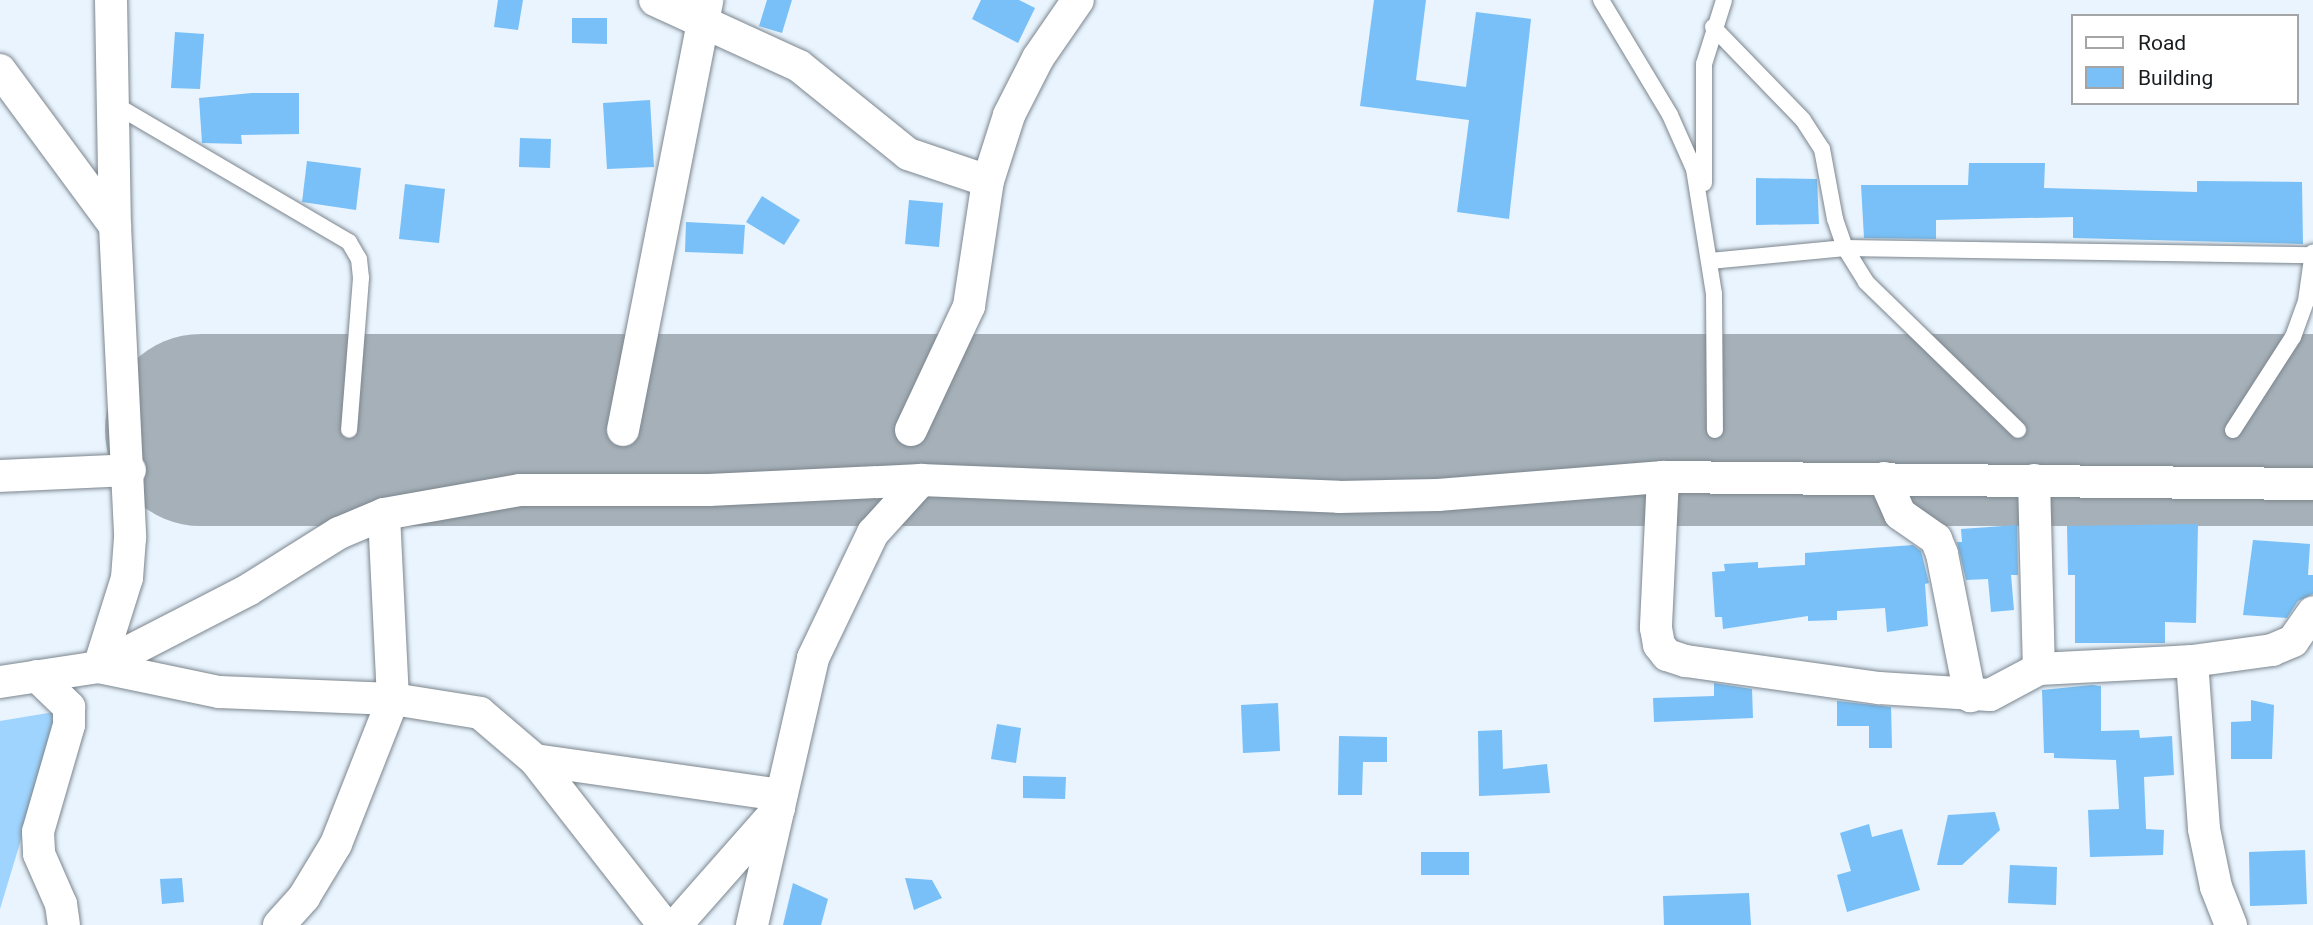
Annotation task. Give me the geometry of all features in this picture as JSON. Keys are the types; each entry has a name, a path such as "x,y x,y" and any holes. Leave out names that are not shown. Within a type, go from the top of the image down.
{"street":[{"path":"64,925 61,904 39,854 38,832 69,725 69,707 90,669 127,578 130,470 114,226 111,0"},
{"path":"655,0 706,10 799,66 908,154 988,180"},
{"path":"911,430 969,306 988,180 1009,115 1038,58 1078,0"},
{"path":"623,430 706,10"},
{"path":"0,70 114,226"},
{"path":"0,476 130,470"},
{"path":"90,669 248,590 339,533 384,514 520,490 709,490 921,480 1339,497 1438,495 1663,477 2313,484"},
{"path":"1663,477 1655,606 1658,645 1667,655 1823,681 1970,696 2007,690 2039,669 2192,661 2272,650 2293,640 2313,612"},
{"path":"1884,478 1900,514 1936,540 1942,554 1970,696"},
{"path":"752,925 813,658 873,533 921,480"},
{"path":"2034,480 2039,669"},
{"path":"279,925 304,897 336,844 393,699 384,514"},
{"path":"2192,661 2204,829 2216,887 2231,925"},
{"path":"0,682 90,669 219,692 393,699 480,713 535,760 664,925"},
{"path":"37,676 69,707"},
{"path":"535,760 780,802"},
{"path":"676,925 780,802"}],"lane":[{"path":"1601,0 1670,115 1694,169 1704,210"},
{"path":"1715,430 1710,261 1704,210 1704,64 1713,27 1724,0"},
{"path":"1713,27 1803,120 1822,149 1845,248 1866,282 1910,330 2018,430"},
{"path":"112,103 332,228 349,242 359,259 361,278 349,430"},
{"path":"1710,261 1845,248 2313,254 2306,301 2293,337 2233,430"}],"shaded area":[{"path":"149,386 2313,387 2313,445 144,448"},
{"path":"60,711 0,909 0,721"}],"building":[{"path":"498,0 523,0 518,30 494,27"},
{"path":"767,0 792,0 782,33 759,26"},
{"path":"981,0 1019,0 1035,8 1018,43 972,19"},
{"path":"1374,0 1426,0 1416,80 1466,87 1476,12 1531,19 1509,219 1457,212 1469,120 1360,106"},
{"path":"572,18 607,18 607,44 572,43"},
{"path":"175,32 204,34 200,89 171,88"},
{"path":"252,93 299,93 299,134 241,135 242,144 202,143 199,98"},
{"path":"650,100 654,167 607,169 603,103"},
{"path":"520,138 551,139 550,168 519,167"},
{"path":"307,161 361,168 356,210 302,202"},
{"path":"1969,163 2045,163 2044,188 2197,192 2197,181 2302,182 2303,244 2073,238 2073,217 1936,220 1936,239 1864,238 1861,185 1968,185"},
{"path":"1756,178 1817,179 1819,224 1756,225"},
{"path":"405,184 445,189 439,243 399,239"},
{"path":"762,196 800,220 784,245 746,222"},
{"path":"909,200 943,203 939,247 905,244"},
{"path":"686,222 745,225 743,254 685,252"},
{"path":"2198,524 2196,623 2165,622 2165,643 2075,643 2075,575 2068,575 2067,526"},
{"path":"2017,525 2018,575 2011,575 2014,610 1991,612 1988,579 1966,580 1957,542 1962,542 1961,529"},
{"path":"2253,540 2310,544 2308,575 2313,575 2313,594 2298,601 2287,618 2243,615"},
{"path":"1913,545 1921,551 1929,583 1925,584 1928,626 1887,632 1885,608 1837,611 1837,620 1808,621 1808,616 1723,629 1722,617 1715,617 1712,572 1725,571 1724,564 1758,562 1758,568 1805,565 1805,553"},
{"path":"1714,683 1752,689 1753,718 1654,722 1653,698 1714,696"},
{"path":"2101,686 2101,731 2139,730 2140,738 2172,736 2174,775 2144,777 2146,829 2164,830 2163,855 2090,857 2088,810 2119,809 2116,760 2054,758 2054,753 2044,753 2042,690"},
{"path":"2251,700 2274,705 2272,759 2231,759 2231,722 2251,721"},
{"path":"1837,701 1891,707 1892,748 1869,748 1869,726 1837,726"},
{"path":"1278,703 1280,751 1243,753 1241,705"},
{"path":"997,724 1021,728 1016,763 991,759"},
{"path":"1502,730 1503,769 1547,764 1550,793 1479,796 1478,731"},
{"path":"1339,736 1387,737 1387,762 1363,762 1362,795 1338,795"},
{"path":"1023,776 1066,777 1065,799 1023,798"},
{"path":"1995,812 2000,830 1962,865 1937,865 1948,815"},
{"path":"1869,824 1872,837 1902,829 1920,890 1847,912 1837,875 1851,871 1840,833"},
{"path":"2305,850 2307,904 2250,906 2249,852"},
{"path":"1421,852 1469,852 1469,875 1421,875"},
{"path":"2010,865 2057,867 2056,905 2008,903"},
{"path":"182,878 184,902 162,904 160,879"},
{"path":"905,878 932,880 942,898 914,910"},
{"path":"793,883 828,899 821,925 783,925"},
{"path":"1749,893 1751,925 1664,925 1663,896"}],"runway":[{"path":"201,430 2313,430"}]}
